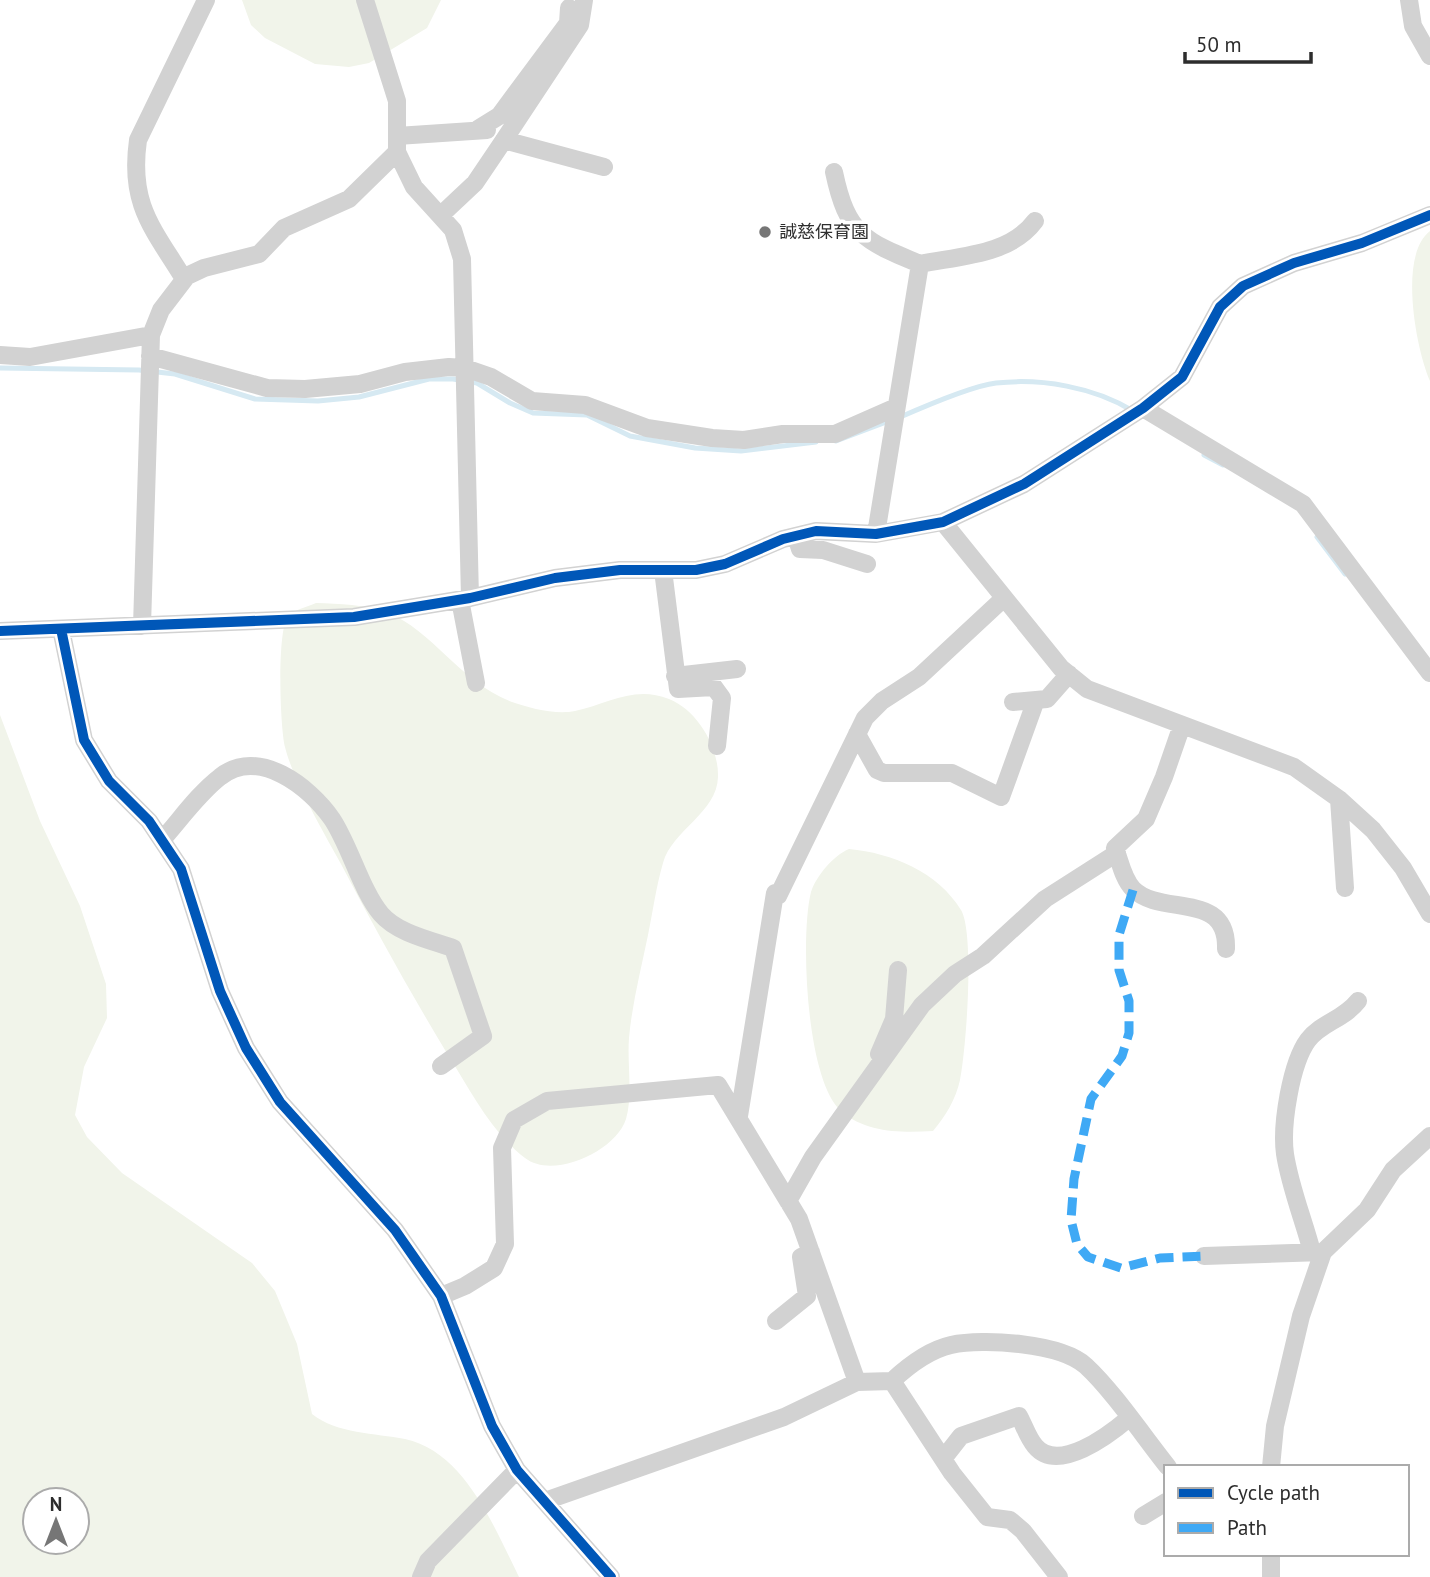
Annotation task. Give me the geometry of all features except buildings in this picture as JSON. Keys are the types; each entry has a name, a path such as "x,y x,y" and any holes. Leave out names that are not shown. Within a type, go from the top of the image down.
{"street":[{"path":"184,279 144,214 136,189 135,164 138,140 206,0"},
{"path":"365,0 394,87 397,144 414,187 442,214 453,229 463,259 465,599 476,683"},
{"path":"1409,0 1413,26 1430,56"},
{"path":"442,214 475,183 580,25 576,4"},
{"path":"142,626 151,335 161,310 184,279 204,268 259,254 284,228 349,199 397,144 478,129 499,116 568,23 576,4"},
{"path":"478,129 604,167"},
{"path":"834,172 840,198 854,228 876,246 920,264 1002,247 1024,236 1035,221"},
{"path":"0,631 354,617 465,599 555,578 620,570 696,570 724,564 796,536 817,531 876,534 943,522 1024,484 1143,408 1182,377 1220,307 1243,286 1294,263 1362,243 1430,215"},
{"path":"876,534 894,408 920,264"},
{"path":"0,355 30,357 151,335"},
{"path":"150,356 170,359 238,383 267,388 305,389 360,384 405,372 465,368 491,377 531,401 585,405 647,428 712,438 744,440 783,434 835,434 894,408"},
{"path":"1143,408 1303,504 1430,673"},
{"path":"943,522 1069,674 1087,689 1294,767 1339,799 1373,830 1403,867 1430,914"},
{"path":"796,536 800,549 823,550 867,564"},
{"path":"663,570 677,688 715,687 722,698 717,746"},
{"path":"738,1116 775,893 778,895 865,718 883,701 919,677 1004,598"},
{"path":"61,629 84,740 109,781 149,821 181,869 220,991 253,1059 280,1102 395,1230 441,1296 492,1426 517,1470 611,1577"},
{"path":"675,677 737,669"},
{"path":"1013,702 1047,699 1069,674"},
{"path":"857,734 877,770 884,773 952,773 1001,797 1036,700"},
{"path":"1182,725 1164,778 1146,819 1115,848 1133,890 1149,899 1210,913 1223,927 1226,949"},
{"path":"162,840 220,776 240,767 261,766 300,783 332,819 381,915 406,931 453,948 483,1037 441,1066"},
{"path":"1339,799 1345,888"},
{"path":"788,1201 813,1157 922,1005 955,974 983,956 1045,899 1117,853"},
{"path":"876,1071 879,1050 894,1019 898,970"},
{"path":"1271,1465 1275,1426 1318,1252 1285,1153 1290,1082 1306,1043 1317,1030 1348,1014 1358,1001"},
{"path":"441,1296 465,1286 494,1268 505,1244 502,1147 514,1120 547,1101 718,1085 799,1219 857,1382"},
{"path":"1204,1256 1318,1252 1367,1210 1393,1170 1430,1136"},
{"path":"776,1321 807,1296 801,1257 811,1252"},
{"path":"545,1501 784,1418 857,1382 892,1381 911,1363 950,1345 987,1341 1062,1352 1086,1365 1166,1465"},
{"path":"892,1381 943,1459 987,1517 1010,1520 1023,1531 1059,1577"},
{"path":"943,1459 961,1436 1019,1416 1036,1447 1052,1456 1071,1453 1102,1441 1129,1418"},
{"path":"421,1577 428,1561 517,1470"},
{"path":"1143,1516 1164,1503"},
{"path":"1270,1556 1271,1577"}],"shaded area":[{"path":"242,0 441,0 427,28 369,63 349,67 315,64 265,38 251,25"},
{"path":"1430,231 1430,381 1415,326 1412,281 1420,243"},
{"path":"316,603 370,608 404,621 477,682 512,702 543,710 568,712 621,697 656,695 679,704 689,712 710,742 717,765 716,790 703,811 668,851 658,881 630,1025 629,1100 626,1119 610,1142 582,1159 551,1166 537,1164 525,1158 491,1123 406,984 302,790 289,760 283,736 280,681 282,643 289,615"},
{"path":"0,715 40,821 80,906 106,984 107,1018 84,1067 75,1115 87,1137 122,1173 252,1263 275,1291 297,1344 312,1414 333,1426 405,1439 426,1447 445,1459 475,1494 519,1577 0,1577"},
{"path":"849,849 897,860 927,875 951,897 961,910 965,923 968,942 968,993 962,1065 953,1101 933,1131 885,1130 862,1124 841,1111 829,1094 820,1070 813,1040 806,972 808,913 811,892 817,879 832,861"}],"waterway":[{"path":"0,368 139,370 175,374 255,399 318,401 359,397 429,379 453,379 477,383 533,413 587,415 630,436 695,448 741,451 816,442"},
{"path":"898,418 974,388 1013,382 1049,383 1084,390 1133,411"},
{"path":"836,441 889,421"},
{"path":"1204,455 1223,465"},
{"path":"1317,537 1345,574"}],"marked path":[{"path":"1133,890 1119,935 1119,970 1129,1001 1129,1033 1122,1056 1091,1099 1074,1179 1071,1220 1077,1244 1088,1257 1121,1268 1160,1258 1204,1256"}],"cycle path":[{"path":"0,631 354,617 470,598 555,578 620,570 696,570 725,564 783,539 816,531 876,534 943,522 1024,484 1143,408 1182,377 1220,307 1243,286 1294,263 1362,243 1430,215"},
{"path":"61,629 84,740 109,781 149,821 181,869 220,991 246,1048 280,1102 395,1230 441,1296 492,1426 517,1470 611,1577"}],"place":[{"name":"誠慈保育園","path":"765,232"}]}
